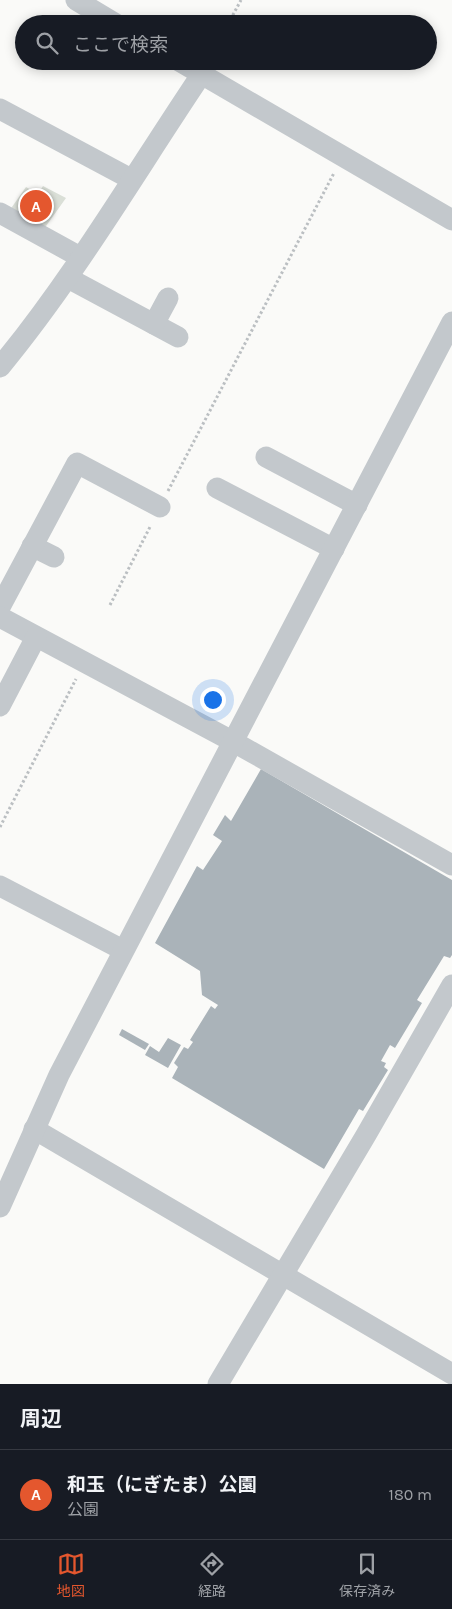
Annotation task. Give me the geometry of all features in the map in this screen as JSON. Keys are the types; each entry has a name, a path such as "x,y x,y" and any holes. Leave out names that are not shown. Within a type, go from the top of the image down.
{"street":[{"path":"76,0 101,15"},
{"path":"193,70 452,220"},
{"path":"0,367 8,342 68,278 131,179 201,75"},
{"path":"0,109 131,179"},
{"path":"0,212 80,257"},
{"path":"68,278 178,337"},
{"path":"154,324 168,298"},
{"path":"0,1206 59,1075 452,322"},
{"path":"266,456 357,505"},
{"path":"0,607 77,463 160,507"},
{"path":"218,488 334,549"},
{"path":"32,546 54,557"},
{"path":"0,617 232,741 452,865"},
{"path":"0,706 36,637"},
{"path":"0,886 123,950"},
{"path":"218,1384 366,1136 452,985"},
{"path":"34,1129 281,1276 452,1374"}],"path":[{"path":"233,15 241,0"},
{"path":"110,605 343,157"},
{"path":"0,827 84,663"}],"shaded area":[{"path":"43,186 66,198 41,233 7,214 26,187 38,194"}],"building":[{"path":"261,769 452,880 452,955 450,958 444,956 417,1000 422,1003 395,1048 390,1045 381,1061 386,1063 384,1067 388,1070 363,1111 359,1109 324,1169 172,1078 178,1067 174,1063 184,1047 188,1049 193,1042 190,1040 211,1006 215,1009 218,1005 202,995 200,971 155,943 197,866 203,870 222,841 213,835 225,815 231,821"},
{"path":"122,1029 149,1044 145,1050 119,1035"},
{"path":"168,1038 181,1045 168,1068 145,1055 150,1046 159,1052"}],"place":[{"name":"和玉（にぎたま）公園","path":"36,206"}]}
